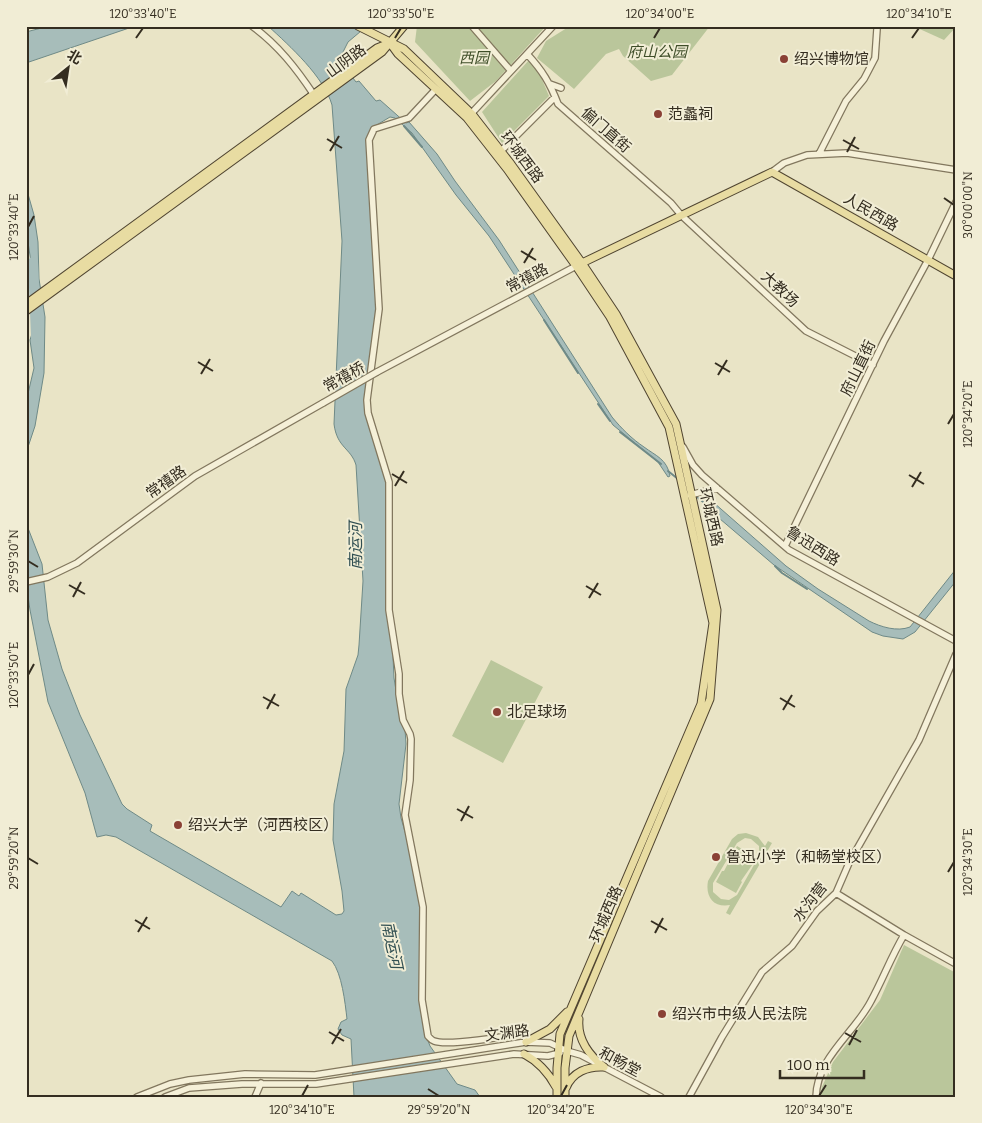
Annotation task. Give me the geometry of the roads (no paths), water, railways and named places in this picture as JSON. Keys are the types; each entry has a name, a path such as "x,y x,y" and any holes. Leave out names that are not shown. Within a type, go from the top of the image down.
{"main road":[{"path":"361,28 390,42 404,26"},
{"name":"山阴路","path":"32,304 324,90 382,52 390,42"},
{"name":"环城西路","path":"390,42 398,54 469,116 616,314 676,424 688,478 689,495 713,623 701,704 560,1034 558,1050 561,1068"},
{"name":"环城西路","path":"390,42 404,49 501,151 579,264 669,427 680,471 689,495"},
{"name":"山阴路","path":"32,304 314,95 324,90"},
{"path":"579,264 772,172"},
{"name":"人民西路","path":"772,172 956,276"},
{"name":"环城西路","path":"561,1068 567,1051 569,1036 710,699 718,610 691,505"},
{"path":"526,1042 550,1029 559,1021 574,1001"},
{"path":"582,1005 578,1027 581,1037 593,1058 604,1067"},
{"path":"524,1054 536,1060 544,1068 557,1093"},
{"path":"564,1097 566,1086 575,1074 596,1067 604,1067"},
{"path":"561,1068 564,1097"},
{"path":"557,1093 561,1068"}],"street":[{"path":"252,26 278,47 288,58 314,95"},
{"path":"472,26 511,71"},
{"path":"469,116 553,26"},
{"path":"819,154 846,101 864,79 875,58 877,29"},
{"name":"偏门直街","path":"527,54 550,84 558,104 672,203 681,215"},
{"path":"550,84 561,88"},
{"path":"436,89 409,118 374,129 369,140 379,309 367,407 389,482 389,610 399,674 402,714 411,739 410,780 404,815 423,907 422,1000 428,1036 434,1041 440,1042 476,1040 522,1032 526,1033 526,1042"},
{"path":"501,151 555,97"},
{"path":"772,172 784,163 807,155 847,153 956,170"},
{"name":"府山直街","path":"785,546 873,365 956,202"},
{"name":"大教场","path":"681,215 806,331 873,365"},
{"name":"常禧路","path":"377,372 579,264"},
{"name":"常禧桥","path":"323,403 377,372"},
{"name":"常禧路","path":"26,582 48,577 77,563 195,476 323,403"},
{"name":"鲁迅西路","path":"680,442 693,465 785,546 956,641"},
{"path":"689,495 717,488"},
{"name":"水沟营","path":"689,1097 722,1037 762,972 792,946 817,911 836,892 849,863 919,740 956,654"},
{"path":"836,892 904,935 956,964"},
{"path":"816,1097 816,1084 830,1055 870,1002 904,935"},
{"name":"文渊路","path":"137,1097 170,1084 189,1080 245,1074 315,1075 526,1042 550,1043 558,1050 567,1051"},
{"name":"文渊路","path":"166,1097 189,1088 242,1084 316,1084 514,1054 548,1056 558,1050"},
{"name":"和畅堂","path":"567,1051 581,1055 660,1097"},
{"path":"255,1097 261,1084 261,1075"}],"water":[{"path":"49,26 135,26 26,63 26,32"},
{"name":"南运河","path":"268,26 367,26 348,42 342,54 344,58 340,61 356,82 359,81 376,101 380,100 406,123 409,122 437,154 499,240 612,417 631,437 664,462 669,470 670,476 668,477 658,462 613,425 489,236 456,195 412,133 395,118 390,117 375,126 371,130 377,305 367,399 387,471 394,678 405,729 406,744 399,804 421,905 420,999 430,1046 457,1084 475,1090 480,1097 354,1097 351,1039 342,1035 338,1029 341,1022 347,1019 341,981 332,961 116,837 106,835 97,837 85,793 48,702 26,583 26,523 42,564 48,620 62,669 80,715 122,804 152,825 150,831 281,907 292,891 299,896 301,893 336,915 342,914 344,911 342,891 333,840 334,804 344,751 346,689 358,655 363,581 356,465 354,459 338,438 334,424 342,241 332,105 328,94 314,73 296,52"},
{"path":"26,187 34,215 38,242 39,279 45,317 44,373 35,426 26,453 26,402 34,368 30,340 36,321 34,282 26,229"},
{"path":"713,502 786,566 818,589 869,621 879,625 894,629 910,627 956,569 956,581 915,632 903,639 883,636 872,632 774,565 706,507 708,503"}],"waterway":[{"path":"404,126 422,147"},
{"path":"33,262 36,337"},
{"path":"544,320 578,373"},
{"path":"598,404 610,421"},
{"path":"620,432 661,464"},
{"path":"668,471 678,479"},
{"path":"696,496 708,506"},
{"path":"775,566 782,573 807,589"}],"place":[{"name":"绍兴博物馆","path":"784,59"},
{"name":"范蠡祠","path":"658,114"},
{"name":"北足球场","path":"497,712"},
{"name":"绍兴大学（河西校区）","path":"178,825"},
{"name":"鲁迅小学（和畅堂校区）","path":"716,857"},
{"name":"绍兴市中级人民法院","path":"662,1014"}],"park label":[{"name":"府山公园","path":"657,52"},
{"name":"西园","path":"474,58"}]}
